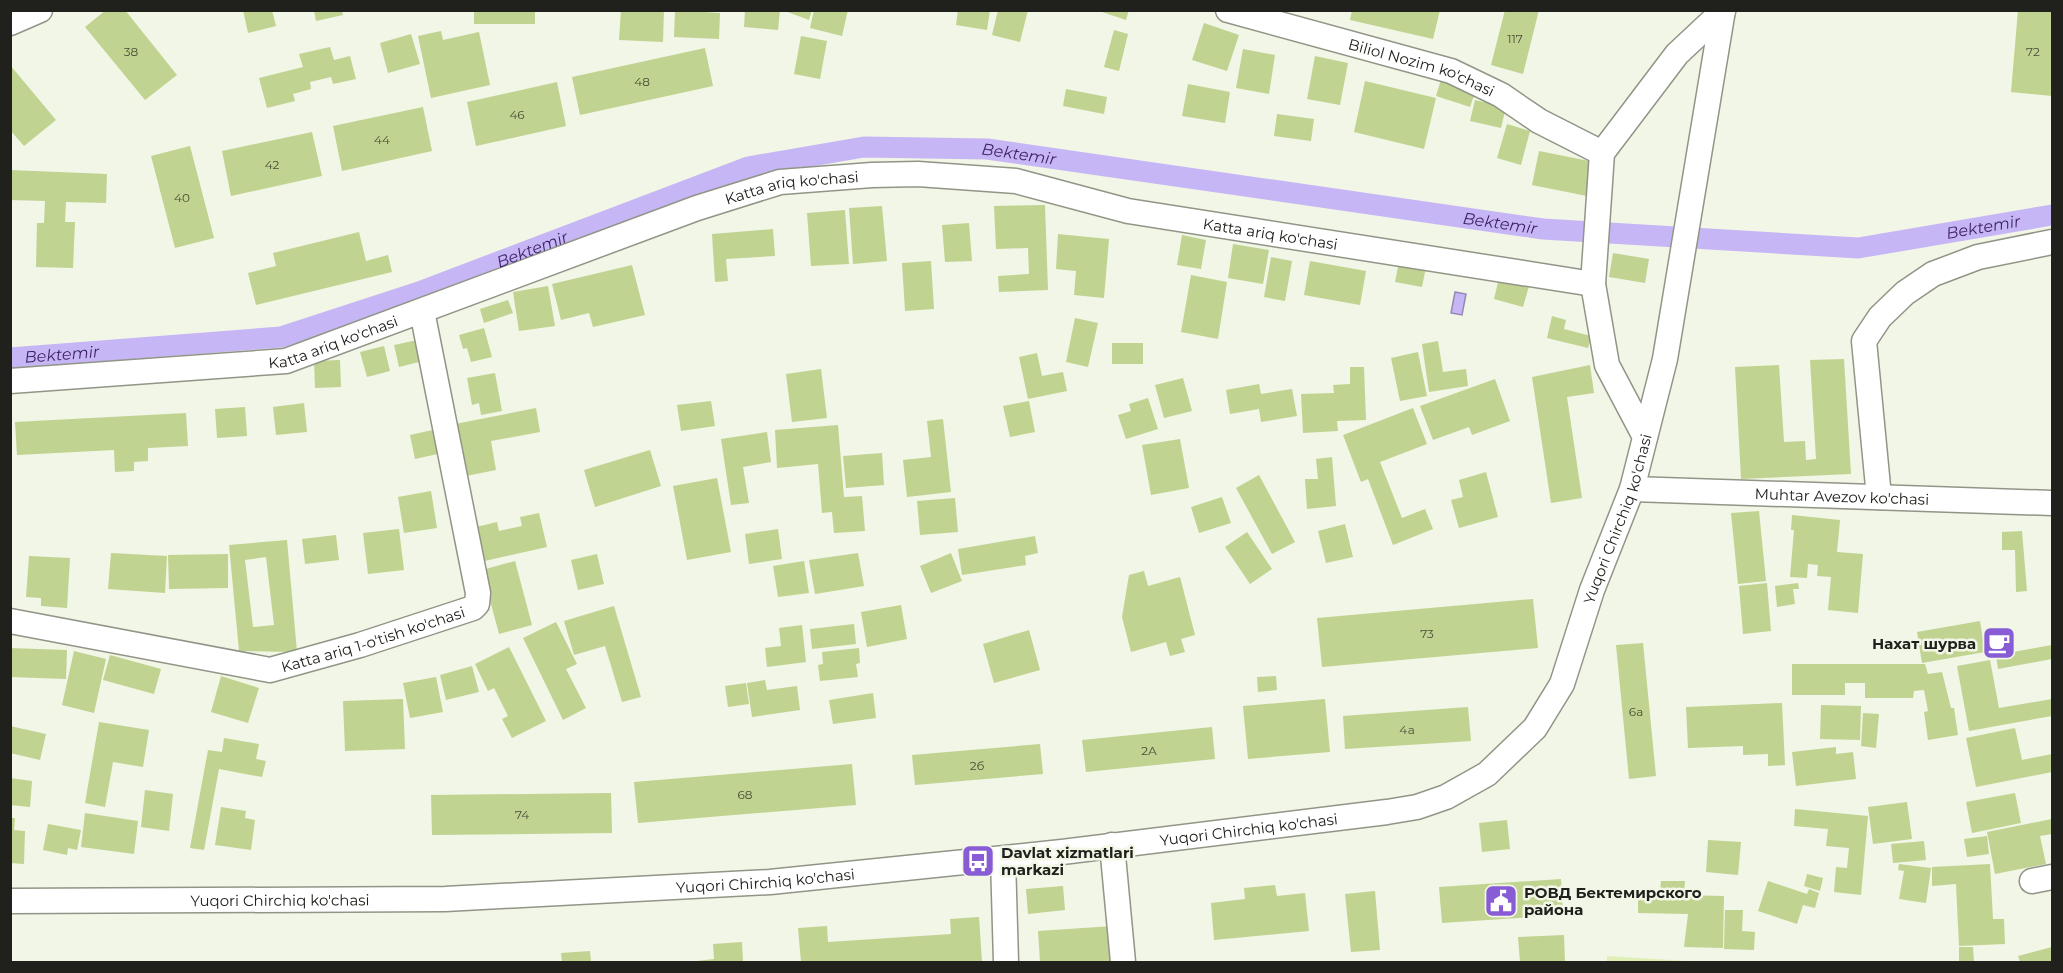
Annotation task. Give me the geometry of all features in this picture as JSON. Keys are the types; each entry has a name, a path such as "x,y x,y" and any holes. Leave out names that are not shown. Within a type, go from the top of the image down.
{"street":[{"path":"10,22 40,10"},
{"name":"Biliol Nozim ko'chasi","path":"1228,10 1452,71 1501,95 1539,121 1602,153"},
{"path":"1645,437 1607,365 1593,284 1597,258 1602,153 1677,54 1723,10"},
{"name":"Yuqori Chirchiq ko'chasi","path":"10,901 445,899 770,882 1003,859 1417,807 1446,797 1487,774 1523,741 1554,700 1592,590 1632,489 1674,316 1690,197 1723,10"},
{"name":"Katta ariq ko'chasi","path":"10,381 286,361 698,208 780,182 872,175 918,174 1016,181 1128,211 1593,284"},
{"path":"1880,497 1864,341 1880,317 1905,293 1933,274 1978,257 2052,242"},
{"name":"Katta ariq 1-o'tish ko'chasi","path":"10,621 270,670 371,642 473,608 477,604 478,593 422,311"},
{"name":"Muhtar Avezov ko'chasi","path":"1632,489 2052,503"},
{"path":"1112,845 1123,963"},
{"path":"1003,859 1006,963"}],"green space":[{"path":"1607,956 1703,962 1607,962"}],"shaded area":[{"path":"1455,292 1466,294 1462,315 1451,313"}],"building":[{"path":"106,10 125,10 177,75 145,100 85,27"},
{"path":"243,10 272,10 276,26 248,33"},
{"path":"314,10 342,10 343,15 316,21"},
{"path":"474,10 535,10 535,24 474,24"},
{"path":"621,10 664,10 663,42 619,40"},
{"path":"675,10 720,13 719,39 674,37"},
{"path":"745,10 780,10 778,30 744,27"},
{"path":"782,10 812,10 809,20"},
{"path":"814,10 848,10 842,36 810,28"},
{"path":"958,10 990,10 987,30 956,25"},
{"path":"998,10 1028,10 1020,42 992,35"},
{"path":"1096,10 1129,10 1126,20"},
{"path":"1352,10 1440,10 1433,39 1350,20"},
{"path":"1505,10 1539,10 1523,74 1491,65"},
{"path":"2018,10 2052,10 2052,96 2011,92"},
{"path":"1204,23 1239,35 1227,71 1192,60"},
{"path":"1114,30 1128,34 1119,71 1104,67"},
{"path":"441,31 443,40 479,32 490,85 431,98 418,36"},
{"path":"411,34 420,64 388,73 380,43"},
{"path":"801,36 827,41 820,79 794,74"},
{"path":"330,47 334,60 350,56 356,79 333,84 331,77 310,82 311,89 293,94 295,101 267,108 259,78 303,67 299,54"},
{"path":"705,48 713,86 580,115 572,77"},
{"path":"1243,49 1275,55 1269,94 1236,88"},
{"path":"1315,56 1348,63 1340,105 1307,99"},
{"path":"10,65 56,120 24,146 10,130"},
{"path":"1442,76 1477,87 1470,107 1436,96"},
{"path":"1365,81 1436,98 1424,149 1354,132"},
{"path":"557,82 566,126 476,146 467,102"},
{"path":"1188,84 1230,92 1225,123 1182,116"},
{"path":"1066,89 1107,97 1104,114 1063,106"},
{"path":"1475,100 1506,107 1501,128 1470,121"},
{"path":"423,107 432,151 342,171 333,126"},
{"path":"1277,114 1314,119 1311,141 1274,136"},
{"path":"1507,124 1530,131 1521,165 1497,158"},
{"path":"312,132 322,176 231,196 222,151"},
{"path":"190,146 214,238 175,248 151,156"},
{"path":"1539,151 1594,162 1587,196 1532,185"},
{"path":"10,170 107,174 106,203 66,202 65,222 75,222 73,268 36,267 37,223 44,223 45,201 10,200"},
{"path":"1045,205 1048,290 999,292 998,276 1029,274 1028,248 996,249 994,206"},
{"path":"882,206 887,261 853,264 849,208"},
{"path":"845,210 849,264 811,266 807,213"},
{"path":"969,223 972,261 945,262 942,225"},
{"path":"773,229 775,256 726,259 728,281 715,282 712,234"},
{"path":"359,232 366,261 388,255 392,272 256,305 248,273 276,266 273,253"},
{"path":"1058,234 1109,239 1104,298 1074,295 1076,271 1056,269"},
{"path":"1182,235 1206,240 1201,269 1177,265"},
{"path":"1233,244 1269,250 1263,284 1228,278"},
{"path":"1613,253 1649,259 1645,283 1609,277"},
{"path":"1271,257 1292,261 1285,301 1264,297"},
{"path":"931,261 934,309 905,311 902,263"},
{"path":"1310,261 1366,271 1360,305 1304,295"},
{"path":"1399,262 1426,267 1422,287 1395,282"},
{"path":"632,265 645,315 593,327 589,313 561,320 552,284"},
{"path":"1191,275 1227,282 1218,339 1181,332"},
{"path":"1499,278 1529,286 1523,307 1494,299"},
{"path":"548,286 555,326 519,331 513,292"},
{"path":"508,300 513,313 484,323 480,309"},
{"path":"1552,316 1566,320 1564,329 1591,336 1588,348 1547,338"},
{"path":"1075,318 1098,323 1088,367 1066,362"},
{"path":"484,328 492,357 471,362 467,348 463,349 459,335"},
{"path":"422,339 427,360 399,367 394,345"},
{"path":"1438,341 1443,372 1466,369 1468,386 1429,392 1422,344"},
{"path":"1112,343 1143,343 1143,364 1112,364"},
{"path":"384,346 390,371 367,377 360,352"},
{"path":"1418,352 1427,396 1400,401 1391,358"},
{"path":"1037,353 1042,376 1063,372 1067,391 1028,399 1019,357"},
{"path":"1844,359 1851,474 1741,479 1735,367 1779,365 1784,442 1805,441 1806,460 1816,459 1810,360"},
{"path":"340,360 341,387 315,388 314,361"},
{"path":"1590,365 1594,393 1567,397 1582,498 1551,503 1532,377"},
{"path":"1350,367 1364,367 1366,420 1337,421 1338,431 1303,433 1301,394 1334,393 1333,385 1350,384"},
{"path":"821,369 827,418 792,422 786,374"},
{"path":"495,373 502,411 481,415 479,403 472,405 467,378"},
{"path":"1183,378 1192,411 1164,418 1155,385"},
{"path":"1495,379 1510,421 1472,435 1469,427 1433,440 1420,406"},
{"path":"1259,384 1261,394 1292,389 1297,416 1261,422 1259,409 1230,414 1226,390"},
{"path":"1148,398 1158,429 1126,439 1118,415 1131,411 1129,404"},
{"path":"711,401 715,426 681,431 677,405"},
{"path":"1029,401 1035,432 1010,437 1003,406"},
{"path":"304,403 307,432 276,435 273,407"},
{"path":"245,407 247,436 217,438 215,409"},
{"path":"536,408 540,432 491,441 496,470 466,476 455,424"},
{"path":"1413,408 1427,444 1380,462 1402,518 1425,509 1433,529 1393,545 1368,479 1361,482 1343,435"},
{"path":"186,413 188,446 148,448 148,461 134,462 134,471 115,472 114,450 17,455 15,422"},
{"path":"943,419 951,492 907,497 903,460 931,457 927,421"},
{"path":"838,425 844,497 862,496 865,531 834,533 832,512 822,513 818,464 777,468 775,430"},
{"path":"437,429 442,453 415,459 410,435"},
{"path":"767,432 771,462 743,467 749,503 731,505 721,439"},
{"path":"1180,439 1189,488 1151,495 1142,445"},
{"path":"650,450 661,486 595,507 584,470"},
{"path":"882,453 884,485 846,488 843,456"},
{"path":"1332,457 1336,506 1307,509 1305,479 1318,479 1316,459"},
{"path":"1486,472 1498,517 1459,528 1451,500 1463,497 1459,480"},
{"path":"1259,475 1295,542 1272,554 1236,488"},
{"path":"717,478 731,552 687,560 673,486"},
{"path":"431,491 437,528 404,533 398,497"},
{"path":"1222,497 1231,523 1199,533 1191,507"},
{"path":"955,498 958,532 920,535 917,501"},
{"path":"1759,511 1766,581 1738,584 1731,513"},
{"path":"539,513 547,547 480,562 472,528 497,522 499,531 522,526 520,517"},
{"path":"1792,515 1840,520 1837,552 1863,554 1858,613 1828,610 1831,577 1817,576 1818,565 1808,564 1807,578 1790,577 1794,530 1791,530"},
{"path":"1345,524 1353,557 1326,563 1318,531"},
{"path":"399,529 404,570 368,574 363,533"},
{"path":"778,529 782,559 749,564 745,534"},
{"path":"2022,531 2027,591 2016,592 2015,550 2002,550 2002,532"},
{"path":"1247,532 1272,569 1250,584 1225,547"},
{"path":"336,535 339,560 305,564 302,539"},
{"path":"1035,536 1038,553 1025,556 1026,565 962,575 958,549"},
{"path":"287,540 297,652 239,651 229,545","holes":["266,557 274,625 253,627 245,560"]},
{"path":"111,553 167,556 165,593 108,589"},
{"path":"858,553 864,586 815,594 809,560"},
{"path":"951,553 962,581 931,593 920,566"},
{"path":"228,554 228,588 169,589 168,555"},
{"path":"597,554 604,584 578,590 571,560"},
{"path":"29,556 70,558 67,608 41,606 41,598 26,597"},
{"path":"515,561 532,625 499,634 482,570"},
{"path":"804,561 809,593 778,597 773,566"},
{"path":"1144,571 1148,586 1180,577 1195,635 1181,639 1185,652 1170,656 1166,642 1131,652 1122,617 1129,575"},
{"path":"1767,583 1771,631 1743,634 1739,586"},
{"path":"1798,583 1799,589 1793,589 1795,604 1777,607 1775,586"},
{"path":"1533,599 1538,648 1322,667 1317,618"},
{"path":"901,605 907,639 867,647 861,612"},
{"path":"614,606 641,697 622,702 605,646 574,655 564,621"},
{"path":"1980,621 1985,652 1922,663 1917,632"},
{"path":"556,622 577,664 566,669 586,708 563,720 523,638"},
{"path":"854,624 856,644 812,649 810,629"},
{"path":"802,625 806,662 767,667 765,648 781,646 779,628"},
{"path":"1029,630 1040,670 994,683 983,644"},
{"path":"1643,643 1656,776 1629,779 1616,645"},
{"path":"2052,645 2052,659 1998,669 1996,655"},
{"path":"509,647 546,721 512,738 502,719 508,716 494,688 488,691 475,664"},
{"path":"10,648 67,650 66,679 10,677"},
{"path":"859,648 860,663 856,664 858,677 820,681 818,665 823,664 822,652"},
{"path":"74,651 106,659 94,713 62,705"},
{"path":"110,655 161,669 154,694 103,680"},
{"path":"1990,660 1999,708 2052,699 2052,716 1969,731 1957,666"},
{"path":"1792,664 1925,664 1928,674 1942,672 1951,708 1954,708 1958,735 1928,740 1924,712 1928,711 1924,690 1914,691 1913,698 1865,698 1865,683 1845,683 1845,695 1792,695"},
{"path":"472,666 479,692 446,700 440,675"},
{"path":"221,676 259,688 248,723 211,712"},
{"path":"1276,676 1277,690 1258,692 1257,677"},
{"path":"436,677 443,712 410,718 403,683"},
{"path":"765,680 767,690 797,686 800,710 752,717 747,683"},
{"path":"746,683 749,704 728,707 725,686"},
{"path":"873,693 876,718 833,724 829,700"},
{"path":"403,699 405,749 345,751 343,701"},
{"path":"1325,699 1330,752 1248,759 1243,706"},
{"path":"1782,703 1785,765 1768,766 1768,754 1743,755 1743,746 1688,748 1686,707"},
{"path":"1821,705 1861,706 1860,740 1820,739"},
{"path":"1468,707 1471,741 1345,749 1343,716"},
{"path":"1863,713 1879,714 1876,748 1861,746"},
{"path":"99,722 149,730 143,767 113,762 105,807 85,803"},
{"path":"10,726 46,734 40,760 10,753"},
{"path":"1212,727 1215,759 1086,772 1082,740"},
{"path":"2015,728 2022,760 2052,754 2052,772 1976,787 1966,738"},
{"path":"224,738 259,744 256,759 266,761 262,777 219,769 204,850 190,848 208,750 222,752"},
{"path":"1040,744 1043,774 915,785 912,755"},
{"path":"1836,747 1836,754 1853,752 1856,779 1796,786 1792,752"},
{"path":"852,764 856,805 638,823 634,782"},
{"path":"10,778 32,781 30,807 10,805"},
{"path":"145,790 173,794 169,831 141,827"},
{"path":"611,793 612,833 432,835 431,795"},
{"path":"2015,793 2021,823 1972,833 1966,802"},
{"path":"1907,802 1912,839 1873,844 1868,807"},
{"path":"221,807 246,811 245,818 255,820 251,850 215,845"},
{"path":"1795,809 1868,816 1861,895 1834,892 1836,867 1847,868 1849,848 1826,846 1828,829 1794,826"},
{"path":"85,813 138,821 134,854 81,847"},
{"path":"10,818 15,818 14,830 25,831 24,864 10,863"},
{"path":"2052,819 2052,834 2040,836 2046,864 1995,874 1987,832"},
{"path":"1507,820 1510,849 1482,852 1479,823"},
{"path":"48,824 81,830 77,850 68,848 67,855 43,850"},
{"path":"1987,836 1989,854 1967,857 1964,839"},
{"path":"1708,840 1741,842 1738,875 1706,872"},
{"path":"1924,841 1926,860 1893,863 1891,844"},
{"path":"1899,864 1931,868 1926,903 1899,899 1904,871 1898,870"},
{"path":"1990,864 1993,919 2004,919 2005,944 1959,946 1956,884 1932,886 1932,867"},
{"path":"1807,874 1823,878 1820,891 1804,886"},
{"name":"РОВД Бектемирского района","path":"1561,879 1563,915 1442,923 1439,887"},
{"path":"1661,881 1685,881 1684,893 1660,892"},
{"path":"1768,881 1807,894 1809,889 1819,893 1815,908 1803,905 1797,924 1758,911"},
{"path":"1275,885 1277,896 1305,893 1309,931 1214,940 1211,903 1245,899 1244,888"},
{"path":"1063,886 1065,910 1028,914 1026,889"},
{"path":"1375,891 1380,950 1351,952 1345,894"},
{"path":"1638,894 1724,896 1723,948 1684,947 1688,914 1638,913"},
{"path":"1725,910 1743,910 1742,931 1755,932 1754,950 1724,949"},
{"path":"979,917 982,962 801,962 798,928 827,926 828,942 951,934 950,919"},
{"path":"1113,926 1116,962 1040,962 1038,931"},
{"path":"1564,935 1565,962 1520,962 1518,937"},
{"path":"742,942 743,962 688,962 714,959 713,944"},
{"path":"1959,947 1973,947 1974,962 1959,962"},
{"path":"2052,947 2052,962 2020,962 2018,956"},
{"path":"590,951 591,962 562,962 561,953"}],"waterway":[{"name":"Bektemir","path":"10,358 281,337 419,292 748,167 864,147 987,149 1543,229 1858,248 2052,215"}],"place":[{"name":"Нахат шурва","path":"1999,643"},
{"name":"Davlat xizmatlari markazi","path":"978,861"},
{"name":"РОВД Бектемирского района","path":"1501,901"}]}
